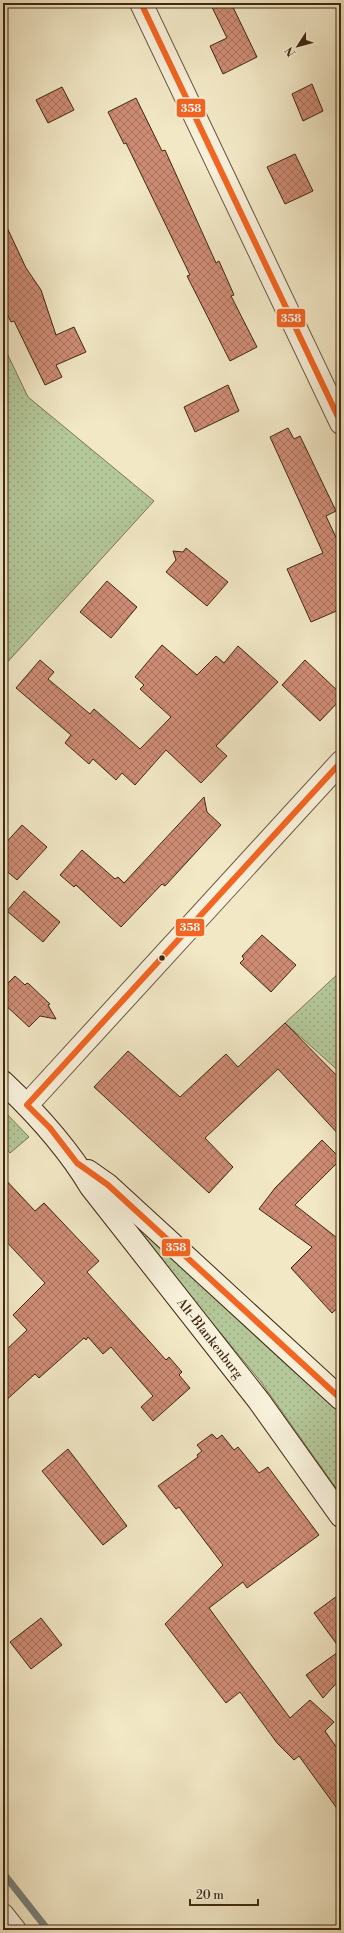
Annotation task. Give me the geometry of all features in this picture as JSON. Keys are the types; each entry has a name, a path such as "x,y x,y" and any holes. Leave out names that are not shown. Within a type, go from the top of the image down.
{"street":[{"path":"141,3 341,424"},
{"path":"27,1105 341,762"},
{"name":"Alt-Blankenburg","path":"3,1083 50,1128 77,1163 91,1187 259,1401 341,1516"},
{"name":"Alt-Blankenburg","path":"77,1163 108,1185 341,1399"},
{"path":"3,1915 15,1930"}],"green space":[{"path":"3,345 28,397 154,501 3,667"},
{"path":"341,971 341,1073 285,1023"},
{"path":"3,1110 29,1137 10,1153 3,1145"},
{"path":"148,1234 341,1410 341,1495 261,1382 143,1239"}],"building":[{"path":"210,3 231,3 257,57 223,74 210,46 227,38"},
{"path":"312,84 323,111 303,121 292,94"},
{"path":"62,87 74,110 48,123 36,100"},
{"path":"136,98 162,151 165,150 216,263 219,261 234,295 231,296 257,347 230,361 187,276 190,275 126,143 124,144 108,112"},
{"path":"295,154 313,191 285,204 267,167"},
{"path":"3,219 26,268 41,290 56,335 74,327 86,352 56,365 62,377 45,385 14,321 11,322 3,305"},
{"path":"228,385 239,411 195,432 184,407"},
{"path":"288,428 294,439 300,436 336,511 326,516 340,546 341,545 341,609 311,622 287,569 323,553 270,437"},
{"path":"186,548 228,582 207,606 166,572 176,560 173,551 183,552"},
{"path":"107,581 137,607 111,638 80,612"},
{"path":"162,645 197,675 216,656 224,663 238,646 278,682 216,746 227,756 201,783 166,750 135,785 122,773 116,780 93,759 89,764 65,743 71,735 16,688 40,660 54,672 48,679 90,714 94,709 140,749 171,717 140,689 144,685 135,677"},
{"path":"305,660 341,694 341,699 320,721 282,685"},
{"path":"204,797 207,812 221,825 165,886 162,884 121,927 76,885 74,887 60,875 82,850 115,879 118,877 124,883"},
{"path":"22,825 47,847 17,880 3,868 3,846"},
{"path":"24,891 60,922 43,942 7,911"},
{"path":"262,935 296,965 271,992 240,963 244,959 242,956"},
{"path":"15,976 25,985 27,983 29,984 50,1004 48,1005 56,1019 40,1016 29,1027 3,1003 3,988"},
{"path":"285,1023 341,1080 341,1137 278,1069 205,1138 233,1167 209,1193 94,1087 128,1051 180,1097 226,1054 238,1067"},
{"path":"322,1140 341,1159 295,1205 341,1241 341,1305 332,1313 291,1268 312,1247 259,1209 275,1188"},
{"path":"3,1177 35,1211 44,1203 99,1261 87,1272 166,1360 169,1357 182,1372 179,1375 190,1388 153,1421 141,1407 153,1396 111,1347 103,1354 88,1337 86,1340 84,1338 39,1378 35,1374 3,1403 3,1353 27,1330 13,1315 45,1283 3,1238"},
{"path":"212,1434 217,1439 222,1435 234,1450 238,1447 259,1473 268,1467 319,1535 247,1588 243,1582 209,1608 290,1718 310,1700 334,1722 325,1731 341,1754 341,1814 299,1756 294,1760 277,1743 240,1692 226,1703 165,1624 223,1565 179,1507 176,1509 158,1486 198,1457 197,1455 202,1451 197,1445"},
{"path":"68,1449 127,1526 103,1545 42,1471"},
{"path":"341,1593 341,1650 314,1613"},
{"path":"41,1618 62,1645 31,1669 10,1642"},
{"path":"341,1650 341,1678 323,1698 306,1675"}],"waterway":[{"path":"3,1873 48,1930"}],"transit line":[{"name":"358","path":"141,3 341,423"},
{"name":"358","path":"341,762 27,1105 50,1128 77,1163 108,1185 341,1399"}]}
